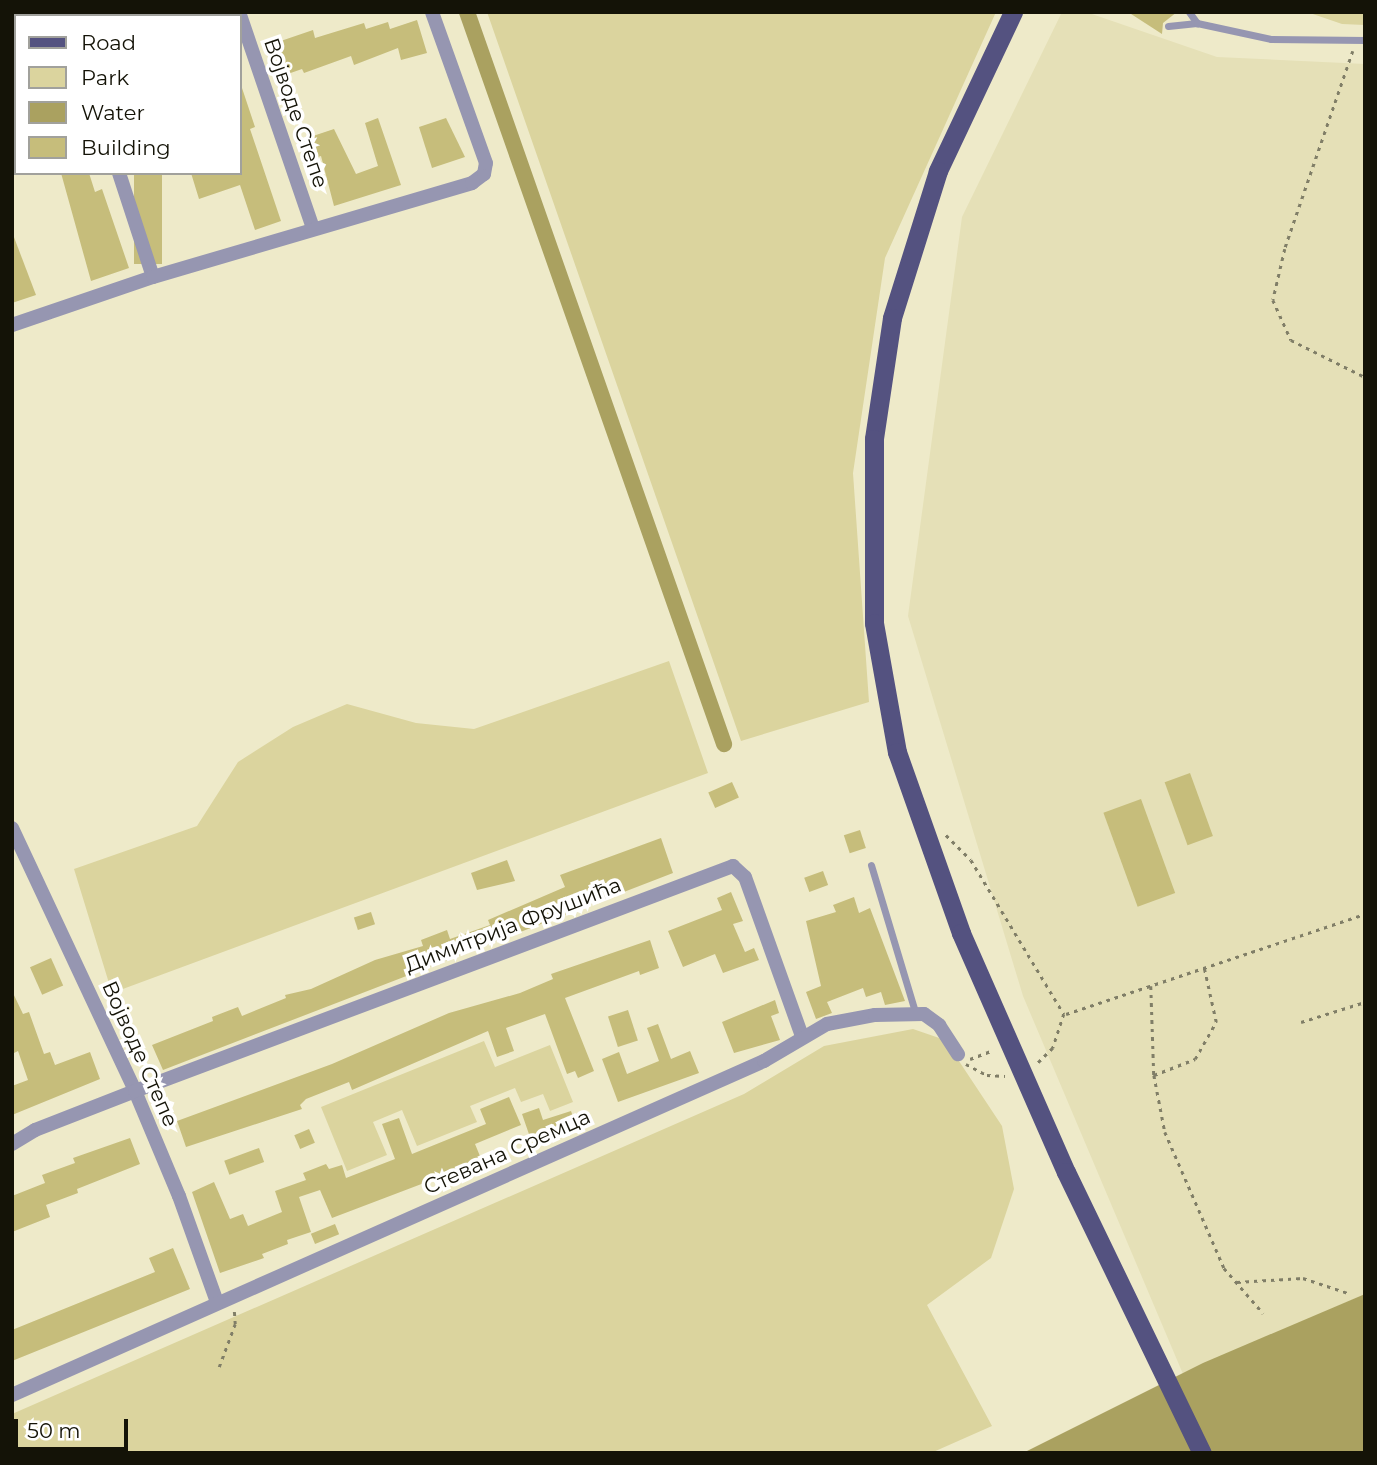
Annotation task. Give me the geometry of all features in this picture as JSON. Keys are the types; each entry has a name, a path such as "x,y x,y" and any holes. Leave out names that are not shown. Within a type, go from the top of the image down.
{"main road":[{"path":"1013,12 938,171 906,264 879,393 872,501 874,622 897,752 956,920 1016,1060 1202,1453"}],"street":[{"path":"12,325 153,277 472,183 484,174 486,163 432,12"},
{"name":"Војводе Степе","path":"242,21 313,228"},
{"path":"120,175 153,277"},
{"name":"Војводе Степе","path":"12,828 135,1091 179,1196 217,1302"},
{"name":"Димитрија Фрушића","path":"135,1091 733,866 745,877 802,1036"},
{"path":"915,1012 939,1025 961,1058"},
{"name":"Стевана Сремца","path":"12,1395 764,1061 802,1036 842,1021 915,1012"},
{"path":"12,1144 35,1130 135,1091"}],"lane":[{"path":"1189,12 1197,23"},
{"path":"1168,26 1197,23 1271,39 1360,41"},
{"path":"871,864 915,1012"}],"path":[{"path":"1360,41 1285,249 1273,300 1291,340 1365,377"},
{"path":"942,832 971,860 1064,1014 1053,1048 1040,1062"},
{"path":"1064,1014 1364,914"},
{"path":"1154,1075 1195,1059 1216,1022 1204,968"},
{"path":"1151,985 1154,1075 1165,1132 1224,1268 1263,1313"},
{"path":"1301,1022 1365,1002"},
{"path":"961,1058 995,1050 1002,1064 1016,1060"},
{"path":"961,1058 987,1075 1004,1077"},
{"path":"1237,1282 1303,1278 1348,1293"},
{"path":"219,1367 235,1324 232,1297"}],"shaded area":[{"path":"1062,12 1086,12 1217,57 1365,64 1365,1294 1183,1374 1023,996 908,616 962,217"}],"green space":[{"path":"487,12 996,12 885,258 853,473 869,702 741,741"},
{"path":"1307,12 1365,12 1365,25 1342,24"},
{"path":"669,661 708,773 112,993 74,869 197,826 238,762 293,727 347,704 416,723 474,729"},
{"path":"913,1029 945,1040 1002,1126 1014,1189 991,1258 927,1305 992,1426 931,1453 12,1453 12,1414 744,1094 824,1046"},
{"path":"484,1041 495,1067 550,1045 573,1102 550,1111 543,1094 521,1102 515,1088 470,1106 477,1122 417,1146 402,1110 373,1122 387,1155 347,1171 321,1107"}],"water":[{"path":"1365,1294 1365,1453 1023,1453 1203,1363"}],"building":[{"path":"1128,12 1177,12 1163,23 1162,34"},
{"path":"417,20 427,53 401,60 398,48 354,65 351,56 304,73 302,69 282,76 272,44 313,30 315,38 364,23 366,29 388,22 390,29"},
{"path":"242,88 255,127 250,129 281,221 255,230 240,185 199,199 192,175 242,175"},
{"path":"378,118 401,185 334,206 321,156 311,159 304,139 334,129 356,174 378,166 365,123"},
{"path":"446,118 465,157 432,168 419,127"},
{"path":"62,175 90,175 95,192 102,189 129,268 91,281"},
{"path":"134,175 162,175 162,264 134,264"},
{"path":"12,232 36,295 12,303"},
{"path":"1190,773 1213,836 1188,845 1165,782"},
{"path":"732,782 739,798 715,808 708,793"},
{"path":"1141,799 1175,893 1138,907 1103,813"},
{"path":"860,830 866,848 850,853 844,835"},
{"path":"661,838 673,873 163,1070 152,1045 213,1021 212,1017 238,1007 242,1016 286,998 285,995 311,989 375,960 423,946 421,940 447,930 450,939 490,925 488,920 565,887 560,875"},
{"path":"507,860 515,881 477,890 471,873"},
{"path":"823,871 828,885 809,892 804,878"},
{"path":"731,892 743,921 733,924 745,952 754,948 759,960 723,973 715,954 683,967 668,931 722,910 717,898"},
{"path":"854,897 859,913 870,908 905,1001 885,1005 881,992 866,997 863,988 827,1002 832,1013 816,1019 806,992 821,986 806,921 836,912 833,905"},
{"path":"371,912 375,924 358,930 354,918"},
{"path":"650,940 659,968 640,975 639,971 565,998 594,1071 578,1078 575,1071 567,1074 545,1014 506,1028 514,1051 497,1057 488,1031 352,1090 349,1082 306,1099 300,1105 302,1109 186,1147 177,1121 332,1064 449,1013 520,993 553,979 551,974"},
{"path":"51,958 63,985 42,995 30,967"},
{"path":"12,991 23,1014 29,1012 44,1054 50,1052 55,1065 90,1052 100,1079 12,1115 12,1086 28,1080 18,1051 12,1054"},
{"path":"775,1000 779,1013 771,1016 780,1040 734,1053 722,1022"},
{"path":"628,1010 638,1040 618,1047 608,1016"},
{"path":"658,1024 671,1059 690,1051 699,1073 618,1102 602,1059 619,1052 627,1074 659,1061 647,1028"},
{"path":"509,1097 521,1125 475,1144 482,1161 332,1218 320,1190 299,1197 311,1232 287,1240 288,1244 262,1254 264,1258 220,1273 192,1192 214,1182 230,1219 243,1214 248,1226 282,1212 275,1191 306,1180 303,1173 326,1164 329,1169 342,1165 346,1178 395,1159 382,1124 399,1118 412,1154 486,1124 480,1109"},
{"path":"539,1108 543,1120 571,1111 577,1128 531,1140 522,1114"},
{"path":"309,1129 315,1143 300,1149 294,1135"},
{"path":"130,1138 140,1164 77,1189 78,1193 46,1205 50,1217 12,1232 12,1196 45,1183 42,1175 75,1163 73,1158"},
{"path":"259,1148 264,1162 229,1175 224,1161"},
{"path":"335,1224 339,1234 315,1244 311,1234"},
{"path":"173,1248 190,1289 12,1361 12,1330 155,1272 149,1258"}],"waterway":[{"path":"71,14 86,12"},
{"path":"467,12 724,744"}]}
